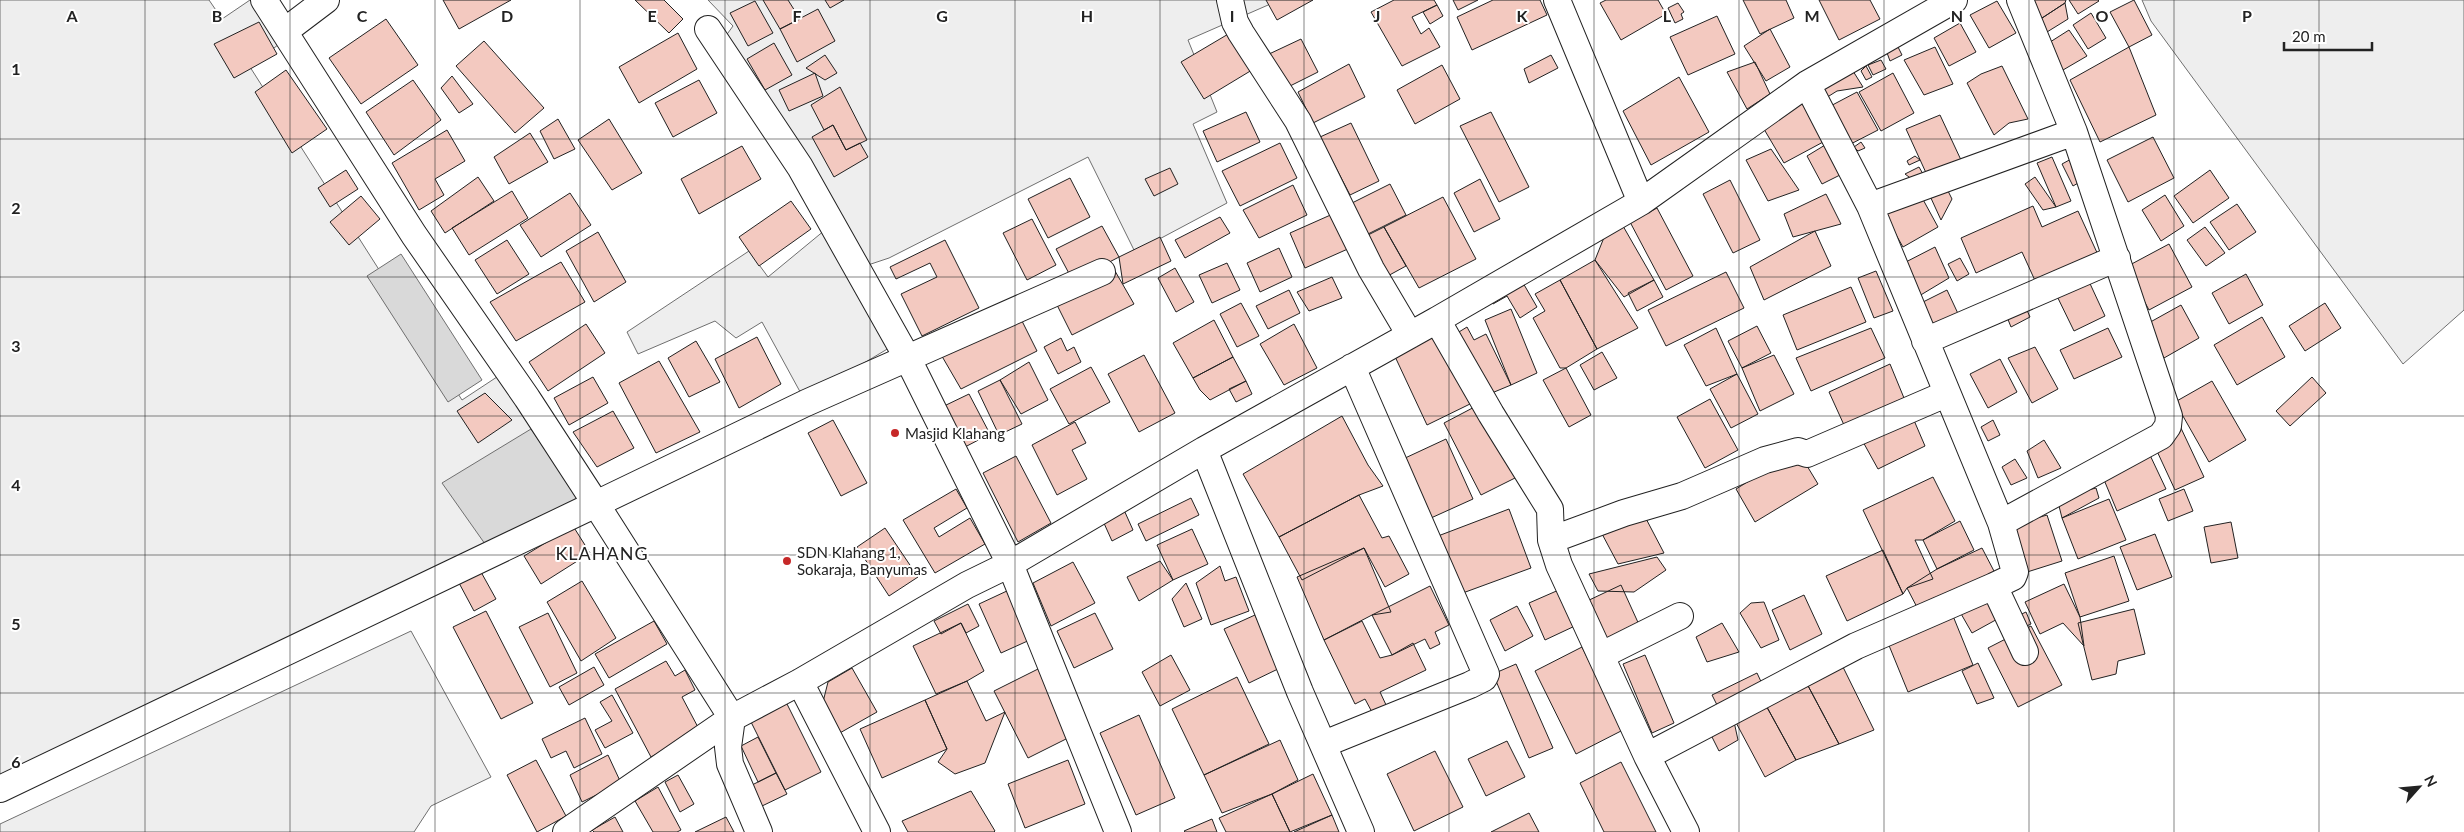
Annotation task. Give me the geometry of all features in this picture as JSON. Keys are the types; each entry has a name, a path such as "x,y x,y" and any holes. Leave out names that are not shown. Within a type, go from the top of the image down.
{"street":[{"path":"264,0 414,234 527,398 732,718 728,747 730,764 759,832"},
{"path":"285,31 326,0"},
{"path":"1230,0 1235,22 1298,121 1362,252 1410,335"},
{"path":"1557,0 1640,202"},
{"path":"566,832 732,718 800,682 967,585 1010,564 1204,450 1437,320 1640,202 1807,84 1954,0"},
{"path":"2001,524 2161,436 2168,426 2169,416 2074,132 2020,0"},
{"path":"708,29 800,167 908,359 1010,564 1118,832"},
{"path":"1647,756 1856,646 1994,586 2012,577 2015,572 2001,524 1870,206 1807,84"},
{"path":"1870,206 2074,132"},
{"path":"1925,341 2116,258"},
{"path":"0,789 806,403 1102,272"},
{"path":"1437,320 1495,422 1550,509 1551,540 1559,565 1647,756 1686,832"},
{"path":"1324,744 1470,685 1484,678 1486,674 1352,366"},
{"path":"1551,540 1624,513 1682,496 1765,460 1798,451 1807,454 1946,394"},
{"path":"1204,450 1300,692 1362,832"},
{"path":"1994,586 2025,652"},
{"path":"1602,655 1680,616"},
{"path":"800,682 876,832"}],"shaded area":[{"path":"0,0 209,0 222,19 250,0 272,0 293,33 250,67 462,400 503,373 589,504 0,780"},
{"path":"708,0 1274,0 1275,2 1188,40 1217,112 1193,124 1227,203 1135,252 1088,157 889,258 865,266 899,342 804,399 762,322 736,338 715,321 638,354 627,332 749,251 768,277 842,216 720,44 733,26"},
{"path":"2142,0 2464,0 2464,310 2403,364 2151,21"},
{"path":"401,254 482,380 448,402 367,276"},
{"path":"531,429 581,502 490,551 442,483"},
{"path":"411,631 491,777 431,806 414,832 0,832 0,824"}],"building":[{"path":"443,0 511,0 459,29"},
{"path":"635,0 664,0 683,19 669,33"},
{"path":"763,0 788,0 800,19 780,29"},
{"path":"825,0 844,0 830,8"},
{"path":"1266,0 1313,0 1277,20"},
{"path":"1394,0 1434,0 1437,5 1412,17 1421,34 1429,28 1440,47 1402,66 1371,12"},
{"path":"1453,0 1478,0 1458,10"},
{"path":"1493,0 1540,0 1547,15 1472,50 1457,17"},
{"path":"1606,0 1658,0 1666,14 1621,40 1600,3"},
{"path":"1743,0 1786,0 1794,18 1760,34"},
{"path":"1819,0 1870,0 1880,19 1839,40"},
{"path":"2026,0 2066,0 2065,3 2039,20"},
{"path":"2069,0 2098,0 2099,1 2078,14"},
{"path":"2134,0 2152,35 2129,47 2110,12"},
{"path":"755,1 773,33 748,46 730,13"},
{"path":"1997,1 2016,33 1989,48 1970,15"},
{"path":"1678,3 1684,12 1681,14 1683,19 1675,23 1668,8"},
{"path":"2065,3 2068,19 2047,32 2039,20"},
{"path":"1437,5 1443,16 1430,24 1423,12"},
{"path":"818,9 835,41 797,62 780,29"},
{"path":"2091,13 2106,38 2088,49 2073,25"},
{"path":"1717,16 1735,54 1688,75 1670,37"},
{"path":"386,19 418,65 361,104 329,58"},
{"path":"259,22 277,54 234,78 214,44"},
{"path":"1960,23 1976,52 1949,66 1934,38"},
{"path":"1770,29 1790,67 1766,81 1744,46"},
{"path":"2069,30 2087,56 2063,70 2047,44"},
{"path":"678,33 697,69 639,103 619,67"},
{"path":"1230,33 1252,70 1204,99 1181,62"},
{"path":"1301,39 1318,72 1284,89 1267,55"},
{"path":"484,41 544,108 515,133 456,66"},
{"path":"774,43 792,75 765,90 747,59"},
{"path":"1897,45 1902,55 1890,61 1886,50"},
{"path":"1935,47 1953,84 1924,95 1904,60"},
{"path":"2129,47 2156,115 2100,142 2070,80"},
{"path":"825,55 837,73 825,80 806,68"},
{"path":"1551,55 1558,68 1529,83 1524,69"},
{"path":"1881,60 1886,69 1873,75 1868,65"},
{"path":"1755,62 1770,94 1747,109 1727,72"},
{"path":"1349,64 1365,97 1313,123 1298,92"},
{"path":"1442,65 1460,99 1415,124 1397,90"},
{"path":"1866,66 1872,77 1866,80 1861,71"},
{"path":"2002,66 2028,119 2009,123 1994,135 1967,83 1981,74"},
{"path":"286,70 327,129 292,153 255,92"},
{"path":"1853,71 1863,87 1837,91 1821,101 1825,88"},
{"path":"815,73 823,96 789,111 779,90"},
{"path":"1893,73 1914,113 1881,131 1859,92"},
{"path":"452,76 473,104 459,113 441,88"},
{"path":"1679,77 1709,132 1651,165 1623,111"},
{"path":"413,80 441,120 394,155 366,112"},
{"path":"699,80 717,113 673,137 655,103"},
{"path":"840,87 867,140 846,150 833,125 824,130 811,105"},
{"path":"1857,92 1878,130 1841,149 1821,111"},
{"path":"1800,100 1825,141 1784,163 1758,119"},
{"path":"1246,112 1260,142 1217,162 1203,131"},
{"path":"1491,112 1529,187 1499,202 1460,126"},
{"path":"1940,115 1961,160 1927,175 1906,129"},
{"path":"558,119 575,149 554,159 540,131"},
{"path":"609,119 642,173 612,190 578,140"},
{"path":"1351,123 1379,181 1350,195 1320,137"},
{"path":"833,125 846,150 860,143 868,157 834,177 812,137"},
{"path":"447,130 465,161 435,179 444,195 419,210 392,163"},
{"path":"530,133 548,162 509,184 494,157"},
{"path":"2153,137 2174,178 2128,202 2107,160"},
{"path":"1830,142 1844,173 1822,184 1807,156"},
{"path":"1861,142 1865,148 1858,151 1854,147"},
{"path":"1280,143 1297,178 1240,206 1222,171"},
{"path":"742,146 761,179 699,214 681,179"},
{"path":"1771,149 1799,190 1768,201 1746,160"},
{"path":"1915,156 1920,160 1909,165 1907,161"},
{"path":"2052,157 2071,201 2056,207 2037,163"},
{"path":"2073,158 2085,179 2073,186 2062,164"},
{"path":"1919,167 1923,174 1913,180 1905,174"},
{"path":"1170,168 1178,184 1154,196 1145,179"},
{"path":"346,170 358,189 330,207 318,188"},
{"path":"2210,170 2229,198 2193,223 2174,196"},
{"path":"478,177 494,201 445,233 431,211"},
{"path":"2035,177 2056,207 2043,210 2025,184"},
{"path":"1070,178 1090,217 1048,238 1028,199"},
{"path":"1480,179 1500,219 1474,232 1454,193"},
{"path":"1730,180 1760,240 1733,253 1703,194"},
{"path":"1390,184 1406,215 1358,239 1342,208"},
{"path":"1293,185 1307,215 1259,238 1243,210"},
{"path":"1947,189 1952,199 1941,220 1930,196"},
{"path":"512,191 528,218 469,255 452,228"},
{"path":"570,193 591,225 541,257 520,225"},
{"path":"1826,194 1841,224 1793,237 1784,214"},
{"path":"1920,194 1938,227 1903,247 1884,214"},
{"path":"2165,195 2184,226 2161,241 2142,210"},
{"path":"361,196 380,219 349,245 330,222"},
{"path":"1443,197 1476,259 1419,288 1384,227"},
{"path":"791,201 811,229 759,266 739,237"},
{"path":"2237,204 2256,232 2229,250 2210,222"},
{"path":"2033,206 2042,227 2078,211 2099,257 2037,285 2022,252 1976,273 1961,238"},
{"path":"1657,208 1693,276 1666,290 1630,222"},
{"path":"1335,213 1350,248 1305,268 1290,233"},
{"path":"1220,217 1230,233 1185,258 1175,240"},
{"path":"1032,219 1056,265 1027,280 1003,233"},
{"path":"1102,226 1119,257 1073,281 1056,249"},
{"path":"1623,226 1654,280 1624,297 1595,260 1605,235"},
{"path":"1384,227 1406,266 1373,284 1350,244"},
{"path":"2205,227 2225,253 2206,266 2187,240"},
{"path":"1815,231 1831,266 1764,300 1750,267"},
{"path":"598,232 626,282 594,302 566,251"},
{"path":"1160,237 1171,261 1123,284 1119,257"},
{"path":"507,240 529,274 497,294 475,260"},
{"path":"945,240 979,308 922,336 901,294 937,277 930,263 896,279 890,267"},
{"path":"2169,244 2192,287 2149,310 2126,267"},
{"path":"1935,247 1949,278 1914,299 1900,265"},
{"path":"1279,248 1292,277 1260,292 1247,263"},
{"path":"1960,258 1969,274 1957,281 1948,264"},
{"path":"1595,260 1638,328 1597,349 1560,280"},
{"path":"561,262 585,302 516,341 490,302"},
{"path":"1227,263 1240,290 1212,303 1199,275"},
{"path":"1175,268 1194,302 1176,312 1158,278"},
{"path":"1115,271 1134,304 1072,335 1055,301"},
{"path":"1876,271 1893,311 1874,318 1858,278"},
{"path":"1726,272 1744,308 1666,346 1648,310"},
{"path":"2246,274 2263,305 2229,324 2212,293"},
{"path":"2086,275 2105,316 2074,331 2054,290"},
{"path":"1519,276 1537,307 1520,318 1507,296 1493,304 1487,295"},
{"path":"1332,277 1342,298 1309,311 1297,292"},
{"path":"1560,280 1597,349 1566,368 1560,368 1533,318 1545,311 1535,294"},
{"path":"1654,280 1663,297 1637,311 1628,293"},
{"path":"1851,287 1866,322 1797,350 1783,315"},
{"path":"1289,290 1300,313 1268,329 1256,306"},
{"path":"1947,290 1961,320 1930,336 1917,305"},
{"path":"1241,303 1259,336 1237,347 1220,314"},
{"path":"2325,303 2341,328 2305,351 2289,326"},
{"path":"2181,305 2199,338 2164,358 2145,325"},
{"path":"1015,307 1037,351 961,389 936,346"},
{"path":"2026,308 2030,317 2011,327 2007,317"},
{"path":"1511,309 1537,373 1511,385 1485,320"},
{"path":"2262,317 2285,357 2237,385 2214,345"},
{"path":"1214,320 1233,357 1193,378 1173,343"},
{"path":"586,324 605,353 548,391 529,362"},
{"path":"1294,324 1317,368 1284,385 1260,344"},
{"path":"1757,326 1771,353 1742,368 1728,341"},
{"path":"1467,327 1474,340 1486,334 1511,385 1487,395 1454,335"},
{"path":"1435,328 1470,404 1427,425 1391,348"},
{"path":"1716,328 1737,374 1706,386 1684,345"},
{"path":"1871,328 1885,358 1811,391 1796,358"},
{"path":"2108,328 2122,357 2074,379 2060,350"},
{"path":"757,337 781,384 739,408 715,359"},
{"path":"1061,338 1067,351 1074,347 1081,362 1058,374 1044,347"},
{"path":"696,341 720,382 689,397 668,358"},
{"path":"2035,347 2058,389 2032,403 2008,358"},
{"path":"1602,352 1617,378 1594,390 1580,365"},
{"path":"1144,355 1175,413 1139,432 1108,374"},
{"path":"1774,355 1794,394 1760,411 1742,368"},
{"path":"1233,357 1246,381 1210,400 1200,390 1193,378"},
{"path":"2000,359 2017,392 1988,408 1970,374"},
{"path":"659,361 700,432 656,453 619,383"},
{"path":"1029,362 1048,400 1021,414 1000,380"},
{"path":"1890,364 1904,398 1844,425 1829,392"},
{"path":"1091,367 1110,402 1069,424 1050,389"},
{"path":"1566,368 1591,415 1569,427 1543,380"},
{"path":"1737,374 1758,414 1731,428 1710,389"},
{"path":"593,377 608,403 569,425 554,398"},
{"path":"2312,377 2326,393 2290,426 2276,411"},
{"path":"1000,380 1022,424 999,435 978,391"},
{"path":"1246,381 1252,394 1236,402 1229,389"},
{"path":"2212,381 2246,440 2209,462 2175,402"},
{"path":"485,393 512,420 478,443 457,411"},
{"path":"969,394 990,434 963,448 942,407"},
{"path":"1710,399 1738,450 1705,468 1677,417"},
{"path":"1482,403 1519,476 1481,495 1444,423"},
{"path":"613,411 634,448 597,467 573,432"},
{"path":"1342,416 1368,465 1383,486 1359,495 1279,537 1243,474"},
{"path":"1913,418 1925,446 1878,469 1862,440"},
{"path":"833,420 867,483 841,496 808,433"},
{"path":"1993,420 2000,435 1988,441 1981,427"},
{"path":"1075,422 1086,443 1072,450 1087,479 1057,495 1032,445"},
{"path":"2180,426 2204,477 2175,490 2156,449"},
{"path":"1446,439 1473,499 1431,518 1403,459"},
{"path":"2044,440 2061,468 2038,478 2027,451"},
{"path":"1798,451 1818,484 1755,522 1736,489"},
{"path":"2149,453 2166,489 2117,511 2102,475"},
{"path":"1016,456 1051,523 1018,542 983,473"},
{"path":"2015,459 2027,478 2011,485 2002,467"},
{"path":"1933,477 1955,521 1923,540 1915,540 1933,579 1907,588 1903,594 1863,510"},
{"path":"2096,488 2099,498 2062,518 2057,498"},
{"path":"956,489 967,508 934,528 939,537 970,518 985,544 935,573 903,520"},
{"path":"2184,489 2193,511 2168,521 2159,499"},
{"path":"1359,495 1382,538 1389,536 1409,574 1385,587 1364,548 1302,580 1279,537"},
{"path":"1191,498 1199,515 1146,541 1138,524"},
{"path":"2109,499 2126,540 2078,559 2062,518"},
{"path":"1509,509 1531,568 1460,594 1438,536"},
{"path":"1124,510 1133,530 1112,541 1103,521"},
{"path":"1642,511 1664,553 1618,564 1601,532"},
{"path":"2047,515 2062,561 2024,573 2010,526"},
{"path":"1960,521 1974,550 1937,569 1923,540"},
{"path":"2231,522 2238,558 2211,563 2204,527"},
{"path":"573,526 590,553 541,584 524,556"},
{"path":"885,528 918,577 889,596 857,547"},
{"path":"1192,529 1208,564 1173,580 1157,545"},
{"path":"2155,534 2172,577 2137,590 2120,547"},
{"path":"1364,548 1391,612 1372,615 1324,640 1297,577"},
{"path":"1982,548 1995,573 1920,613 1907,588 1937,569"},
{"path":"1883,550 1903,594 1847,621 1826,576"},
{"path":"2114,556 2129,601 2080,617 2065,573"},
{"path":"1657,557 1666,570 1634,592 1598,591 1589,574"},
{"path":"1160,561 1173,580 1139,601 1127,577"},
{"path":"1073,562 1095,603 1051,626 1033,583"},
{"path":"1220,566 1225,581 1236,577 1249,611 1211,625 1196,583"},
{"path":"481,572 496,599 474,611 459,583"},
{"path":"582,581 616,638 581,661 547,602"},
{"path":"1186,583 1202,619 1184,627 1172,599"},
{"path":"2064,584 2080,617 2084,646 2063,623 2040,634 2025,602"},
{"path":"1621,585 1641,629 1605,645 1585,602"},
{"path":"1430,586 1449,625 1435,632 1440,644 1430,649 1425,639 1392,655 1372,615"},
{"path":"1561,589 1577,625 1545,640 1529,603"},
{"path":"1009,590 1032,639 1001,653 979,604"},
{"path":"1804,595 1822,634 1790,650 1772,610"},
{"path":"1987,597 2012,611 1972,633 1960,612"},
{"path":"1764,602 1779,640 1761,648 1740,613 1751,603"},
{"path":"968,604 979,626 966,633 961,623 941,634 934,621"},
{"path":"1517,606 1533,636 1505,651 1490,620"},
{"path":"2134,609 2145,654 2118,661 2116,674 2092,680 2078,623"},
{"path":"486,611 533,703 501,719 453,627"},
{"path":"2026,612 2031,624 2018,630 2013,618"},
{"path":"548,613 577,673 550,687 519,627"},
{"path":"1095,613 1113,649 1074,668 1057,631"},
{"path":"1255,615 1280,668 1249,683 1224,629"},
{"path":"1953,616 1973,665 1908,692 1888,643"},
{"path":"654,621 667,644 609,678 595,654"},
{"path":"1362,621 1380,658 1392,655 1413,643 1426,670 1380,692 1387,707 1373,714 1365,699 1355,704 1324,640"},
{"path":"961,623 984,671 967,681 936,694 913,646"},
{"path":"1722,623 1739,652 1707,662 1696,637"},
{"path":"2031,626 2062,685 2018,707 1988,648"},
{"path":"1582,647 1623,730 1576,754 1535,671"},
{"path":"1171,655 1190,690 1160,706 1142,672"},
{"path":"1645,655 1674,723 1652,733 1623,664"},
{"path":"666,661 675,676 685,670 695,690 682,697 700,731 651,757 615,689"},
{"path":"1978,663 1994,698 1977,704 1962,671"},
{"path":"1516,664 1553,748 1529,758 1493,674"},
{"path":"1842,665 1874,730 1839,744 1806,682"},
{"path":"594,667 604,685 569,705 559,687"},
{"path":"852,668 877,712 838,734 822,706 828,682"},
{"path":"1038,669 1072,736 1028,758 994,691"},
{"path":"1757,673 1764,688 1720,711 1712,695"},
{"path":"1237,677 1269,744 1204,775 1172,709"},
{"path":"967,681 986,721 1005,712 985,763 955,774 938,762 947,749 925,700"},
{"path":"1806,682 1839,744 1796,760 1763,700"},
{"path":"612,695 633,733 605,748 595,730 612,721 600,702"},
{"path":"925,700 947,749 882,778 860,729"},
{"path":"1763,700 1796,760 1765,777 1733,717"},
{"path":"786,702 821,772 785,790 750,720"},
{"path":"1139,715 1175,798 1136,815 1100,733"},
{"path":"1733,717 1738,740 1719,751 1709,731"},
{"path":"585,718 602,754 574,768 566,751 551,758 542,739"},
{"path":"758,737 776,773 758,782 741,746"},
{"path":"1280,740 1298,780 1272,794 1222,813 1204,775"},
{"path":"1507,741 1525,777 1486,796 1468,759"},
{"path":"1435,751 1463,807 1414,831 1387,774"},
{"path":"608,755 621,783 582,802 570,775"},
{"path":"536,760 566,816 537,832 507,775"},
{"path":"1068,760 1085,804 1025,828 1008,784"},
{"path":"1621,762 1656,832 1604,832 1580,783"},
{"path":"776,773 787,794 762,806 752,785"},
{"path":"1313,774 1332,815 1290,832 1272,794"},
{"path":"678,775 694,804 680,812 665,782"},
{"path":"658,787 681,830 677,832 653,832 635,801"},
{"path":"971,791 994,832 908,832 902,821"},
{"path":"1272,794 1290,832 1226,832 1219,818"},
{"path":"1529,813 1539,832 1491,832"},
{"path":"1332,815 1339,832 1294,832"},
{"path":"615,817 623,832 594,832 592,830"},
{"path":"726,817 734,832 695,832"},
{"path":"1212,819 1217,832 1184,831"}],"place":[{"name":"Masjid Klahang","path":"895,433"},
{"name":"SDN Klahang 1, Sokaraja, Banyumas","path":"787,561"}],"district":[{"name":"KLAHANG","path":"602,553"}]}
